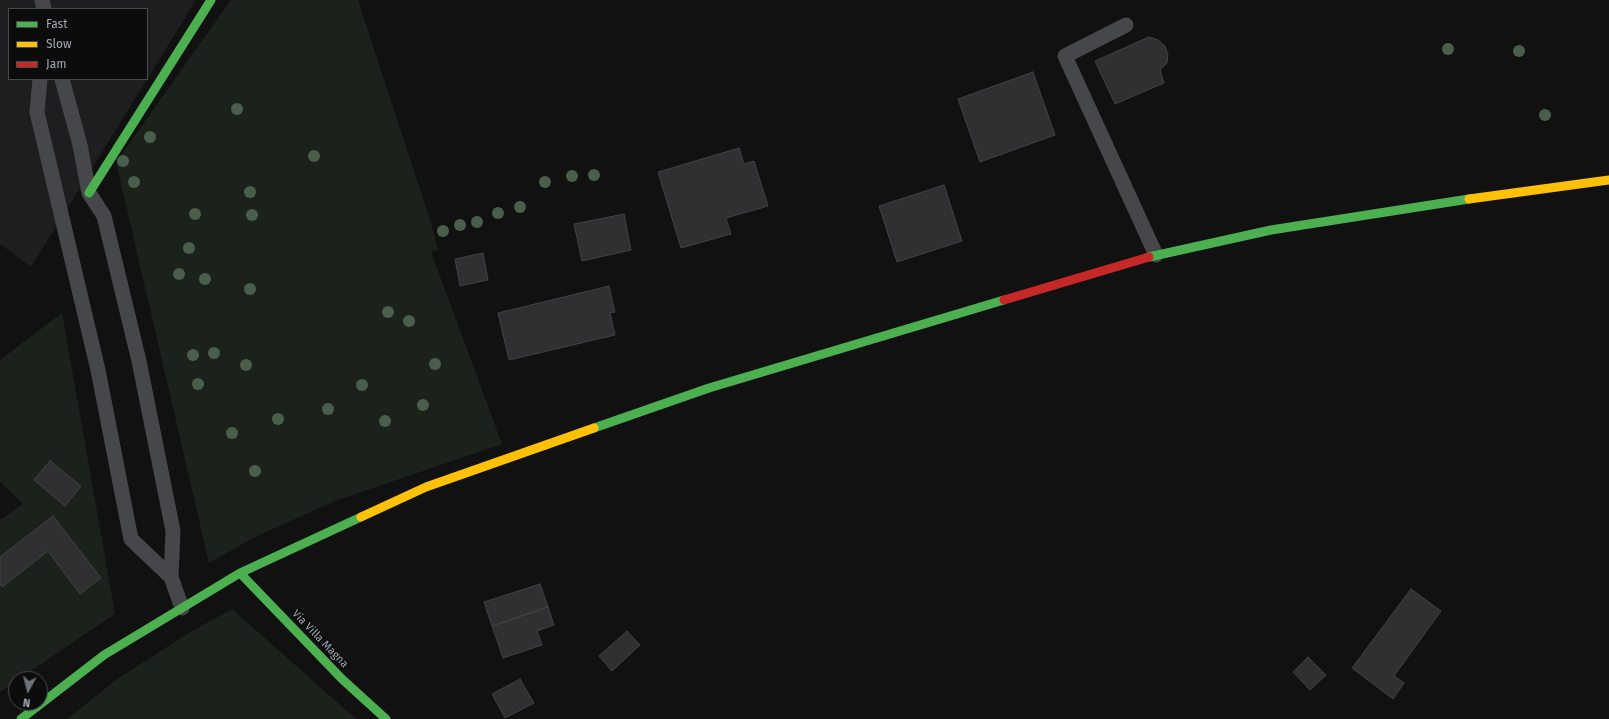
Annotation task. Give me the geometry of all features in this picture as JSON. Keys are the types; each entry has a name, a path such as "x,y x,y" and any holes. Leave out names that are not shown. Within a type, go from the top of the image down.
{"street":[{"path":"89,193 211,0"},
{"path":"21,719 104,655 240,573 426,487 694,393 1156,255 1271,230 1482,197 1609,180"},
{"name":"Via Villa Magna","path":"240,573 342,679 386,719"}],"lane":[{"path":"1126,25 1065,56 1156,255"},
{"path":"40,80 37,112 98,370 131,539 171,577"},
{"path":"62,80 80,145 89,193 104,216 139,361 173,531 171,577 182,608"}],"shaded area":[{"path":"0,0 196,0 148,78 148,8 8,8 8,80 147,80 31,267 0,244"},
{"path":"231,0 358,0 430,220 438,250 431,252 502,444 335,501 255,537 209,563 116,162"},
{"path":"62,313 115,614 31,671 8,671 8,686 0,692 0,520 23,504 0,482 0,360"},
{"path":"232,609 356,719 67,719 116,680 187,634"}],"building":[{"path":"1149,37 1158,40 1165,46 1168,55 1167,63 1160,70 1164,83 1115,104 1095,61"},
{"path":"1033,72 1055,135 980,162 958,99"},
{"path":"739,148 744,164 754,161 768,206 726,218 731,234 681,248 658,172"},
{"path":"944,185 962,241 897,262 879,206"},
{"path":"624,214 631,250 582,261 574,224"},
{"path":"483,253 488,280 460,286 455,259"},
{"path":"609,286 615,312 610,313 615,335 509,360 498,313"},
{"path":"50,461 81,486 65,506 34,480"},
{"path":"53,516 101,578 80,594 48,551 2,587 0,584 0,557"},
{"path":"540,584 548,607 492,626 484,602"},
{"path":"1411,589 1441,611 1394,676 1404,683 1393,699 1352,668"},
{"path":"548,607 554,625 537,631 542,645 503,658 492,626"},
{"path":"627,631 640,645 612,671 599,656"},
{"path":"1308,657 1326,675 1310,690 1293,672"},
{"path":"520,679 534,703 505,718 492,694"}],"traffic: fast":[{"path":"89,193 211,0"},
{"path":"1149,257 1271,230 1469,199"},
{"path":"594,428 709,388 1004,300"},
{"path":"21,719 104,655 240,573 361,517"},
{"path":"240,573 342,679 386,719"}],"traffic: slow":[{"path":"1469,199 1609,180"},
{"path":"361,517 426,487 594,428"}],"traffic: jam":[{"path":"1004,300 1149,257"}]}
